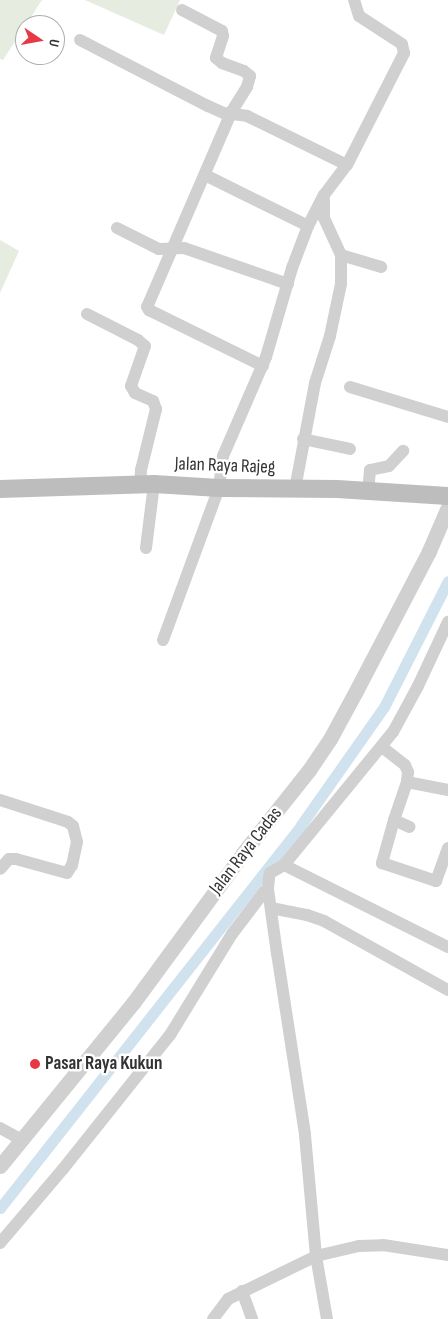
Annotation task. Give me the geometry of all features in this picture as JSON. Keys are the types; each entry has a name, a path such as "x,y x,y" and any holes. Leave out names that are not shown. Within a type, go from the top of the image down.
{"main road":[{"name":"Jalan Raya Rajeg","path":"0,489 147,485 337,489 368,493 448,496"}],"street":[{"path":"163,640 219,488 223,456 263,366 308,226 324,195 347,165 404,53 402,44 359,16 354,0"},
{"path":"182,10 222,31 216,58 218,61 250,74 247,87 231,113 173,248 147,303 149,310 263,366"},
{"path":"80,40 208,106 224,113 247,116 347,165"},
{"path":"205,175 308,226"},
{"path":"295,489 315,383 330,336 339,292 341,255 324,218 324,195"},
{"path":"117,228 159,249 184,248 288,284"},
{"path":"341,255 381,267"},
{"path":"87,314 146,346 131,386 135,394 153,401 156,409 141,470 147,485 146,548"},
{"path":"350,387 448,417"},
{"path":"303,439 350,449"},
{"path":"368,493 370,470 388,466 403,451"},
{"name":"Jalan Raya Cadas","path":"0,1166 133,1003 330,739 429,551 448,507"},
{"path":"0,1243 63,1169 170,1036 232,934 264,892 270,874 284,865 393,732 418,686 448,622"},
{"path":"382,747 405,765 407,782 382,863 436,881 448,848"},
{"path":"407,782 448,790"},
{"path":"0,800 68,822 73,826 77,842 71,868 66,873 16,859 9,859 0,869"},
{"path":"394,820 410,827"},
{"path":"284,865 448,947"},
{"path":"268,884 305,1134 316,1256 327,1319"},
{"path":"271,908 307,915 324,921 448,990"},
{"path":"0,1128 22,1140"},
{"path":"213,1319 228,1299 316,1256 359,1246 383,1245 448,1256"},
{"path":"242,1291 252,1319"}],"shaded area":[{"path":"0,0 42,0 32,15 15,15 15,42 3,60 0,59"},
{"path":"85,0 180,0 164,35"},
{"path":"0,240 19,251 0,293"}],"waterway":[{"path":"0,1208 301,825 384,707 448,581"}],"place":[{"name":"Pasar Raya Kukun","path":"35,1064"}]}
